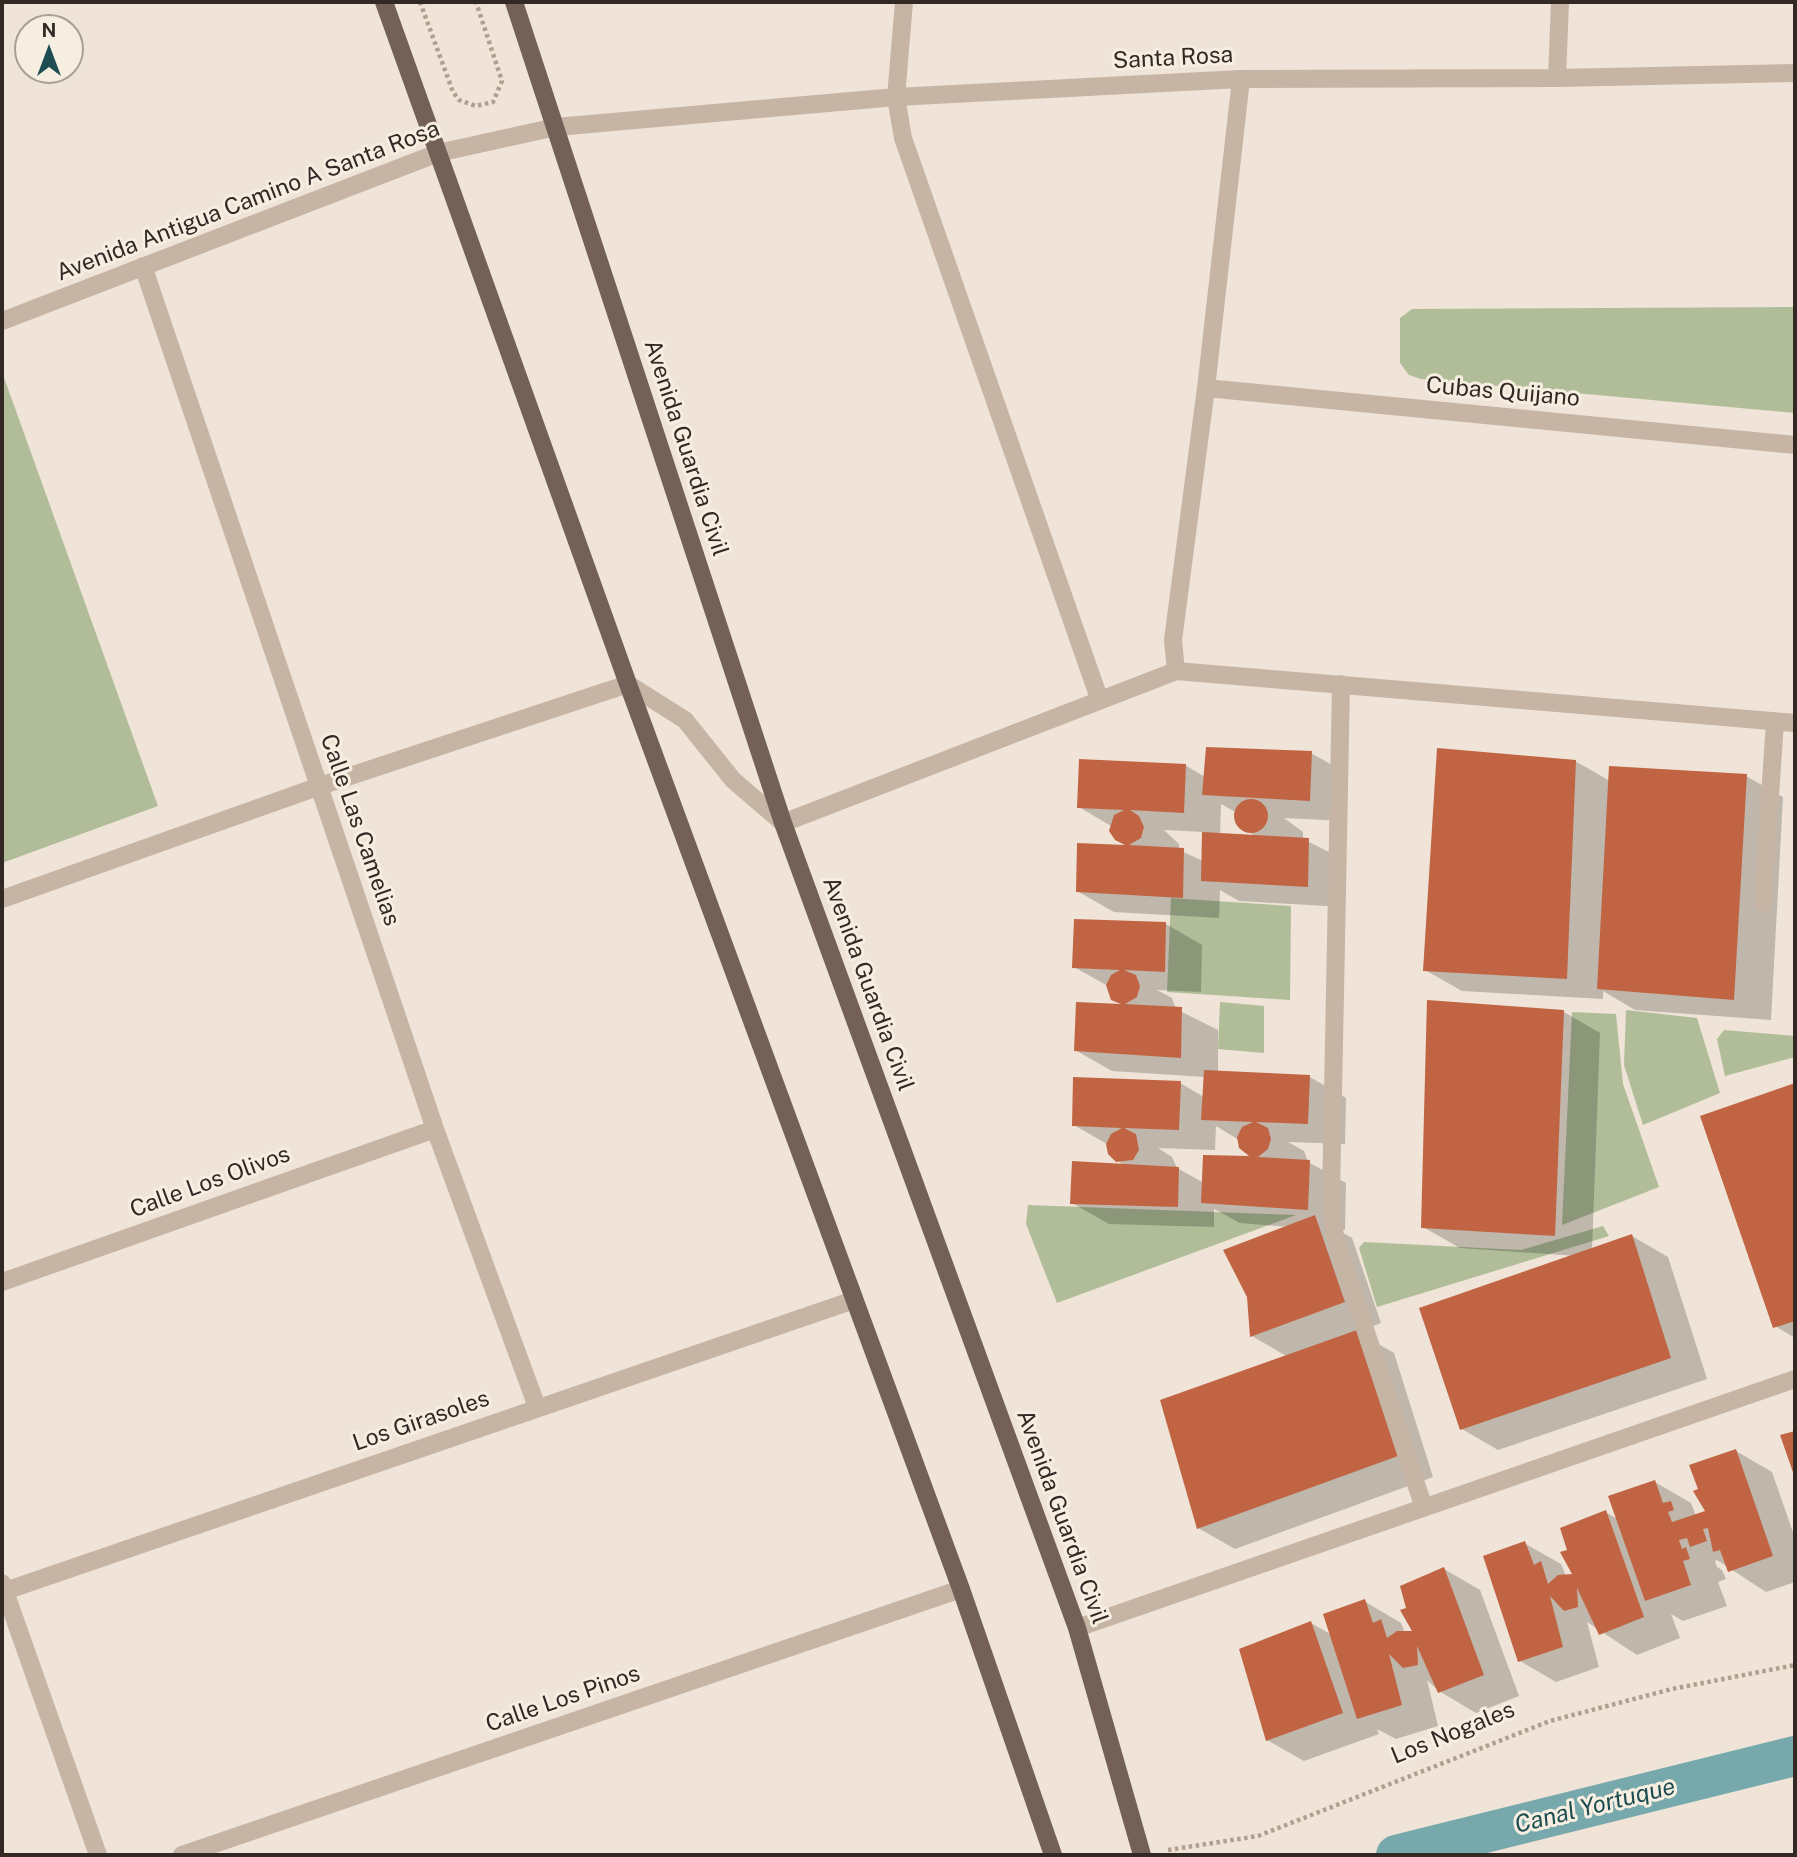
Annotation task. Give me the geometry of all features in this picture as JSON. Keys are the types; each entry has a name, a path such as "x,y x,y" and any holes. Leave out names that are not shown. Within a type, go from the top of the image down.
{"main road":[{"path":"384,2 628,684 961,1589 1053,1855"},
{"name":"Avenida Guardia Civil","path":"514,2 783,824 1077,1628 1139,1854"}],"street":[{"path":"904,2 896,97 903,138 1098,698"},
{"path":"1557,78 1560,2"},
{"name":"Santa Rosa","path":"556,127 896,97 1241,79 1557,78 1795,73"},
{"path":"1176,671 1172,640 1206,388 1241,79"},
{"name":"Avenida Antigua Camino A Santa Rosa","path":"2,321 438,153 556,127"},
{"name":"Calle Las Camelias","path":"143,266 435,1129 537,1407"},
{"name":"Cubas Quijano","path":"1206,388 1795,445"},
{"path":"2,899 320,786 628,684 685,720 733,780 783,824 1098,698 1176,671 1795,723"},
{"path":"1341,684 1332,1184 1335,1238 1424,1508"},
{"path":"1763,903 1775,721"},
{"name":"Calle Los Olivos","path":"2,1282 435,1129"},
{"name":"Los Girasoles","path":"3,1587 853,1300"},
{"path":"1077,1628 1795,1379"},
{"path":"3,1587 98,1855"},
{"name":"Calle Los Pinos","path":"182,1855 961,1589"}],"path":[{"path":"420,2 453,92 459,100 476,106 493,102 501,90 502,81 476,2"},
{"name":"Los Nogales","path":"1139,1854 1258,1836 1550,1721 1672,1689 1795,1665"}],"green space":[{"path":"1795,307 1795,413 1421,379 1409,375 1400,363 1400,318 1412,309"},
{"path":"2,372 158,806 2,863"},
{"path":"1171,898 1291,906 1290,1000 1167,992"},
{"path":"1220,1002 1264,1006 1264,1053 1218,1049"},
{"path":"1626,1010 1697,1018 1720,1093 1643,1125 1624,1065"},
{"path":"1572,1012 1616,1014 1623,1084 1659,1187 1562,1225"},
{"path":"1724,1030 1795,1036 1795,1057 1725,1076 1717,1039"},
{"path":"1028,1205 1296,1215 1057,1303 1026,1224"},
{"path":"1603,1226 1609,1236 1377,1307 1359,1248 1364,1242 1521,1250"}],"building":[{"path":"1206,747 1312,751 1310,801 1202,795"},
{"path":"1437,748 1576,760 1567,979 1423,971"},
{"path":"1079,759 1186,764 1184,813 1130,810 1139,816 1144,827 1141,838 1129,845 1184,848 1183,898 1076,892 1077,843 1125,845 1115,840 1109,831 1114,815 1124,810 1077,808"},
{"path":"1609,766 1747,774 1734,1000 1597,989"},
{"path":"1251,799 1263,804 1268,816 1263,828 1251,833 1239,828 1234,816 1239,804"},
{"path":"1202,832 1309,838 1308,887 1201,881"},
{"path":"1074,919 1166,922 1165,972 1124,970 1136,975 1140,986 1137,997 1125,1004 1182,1007 1181,1058 1074,1051 1076,1002 1121,1004 1111,1000 1106,985 1111,975 1120,970 1072,968"},
{"path":"1427,1000 1564,1010 1555,1236 1421,1228"},
{"path":"1204,1070 1310,1075 1308,1124 1256,1122 1268,1128 1271,1139 1268,1149 1258,1157 1310,1160 1308,1210 1201,1203 1203,1155 1249,1156 1239,1148 1237,1137 1242,1127 1253,1122 1201,1120"},
{"path":"1073,1077 1181,1081 1179,1130 1124,1128 1136,1134 1139,1150 1133,1160 1116,1162 1108,1154 1106,1144 1111,1134 1122,1128 1072,1126"},
{"path":"1795,1083 1795,1321 1773,1328 1700,1116"},
{"path":"1072,1161 1179,1167 1178,1207 1070,1204"},
{"path":"1315,1215 1345,1302 1250,1337 1247,1297 1223,1250"},
{"path":"1632,1234 1671,1358 1460,1430 1419,1308"},
{"path":"1357,1330 1398,1456 1197,1529 1160,1400"},
{"path":"1795,1431 1795,1478 1780,1435"},
{"path":"1736,1449 1773,1556 1728,1572 1720,1550 1713,1552 1708,1528 1703,1529 1707,1541 1690,1547 1687,1538 1679,1540 1682,1549 1686,1547 1690,1559 1683,1561 1691,1585 1645,1601 1608,1496 1655,1480 1663,1503 1671,1501 1674,1510 1668,1512 1672,1522 1705,1511 1693,1491 1698,1489 1689,1465"},
{"path":"1606,1510 1644,1617 1599,1635 1577,1588 1578,1607 1564,1611 1550,1596 1563,1647 1518,1662 1483,1556 1525,1541 1534,1565 1541,1561 1548,1584 1558,1575 1572,1574 1560,1552 1567,1550 1560,1528"},
{"path":"1444,1567 1484,1675 1438,1693 1417,1646 1418,1665 1403,1668 1389,1654 1402,1705 1357,1719 1323,1614 1365,1599 1373,1623 1381,1619 1387,1638 1397,1631 1412,1631 1400,1610 1406,1608 1400,1586"},
{"path":"1311,1621 1343,1713 1266,1741 1239,1649"}],"waterway":[{"name":"Canal Yortuque","path":"1396,1855 1795,1756"}]}
